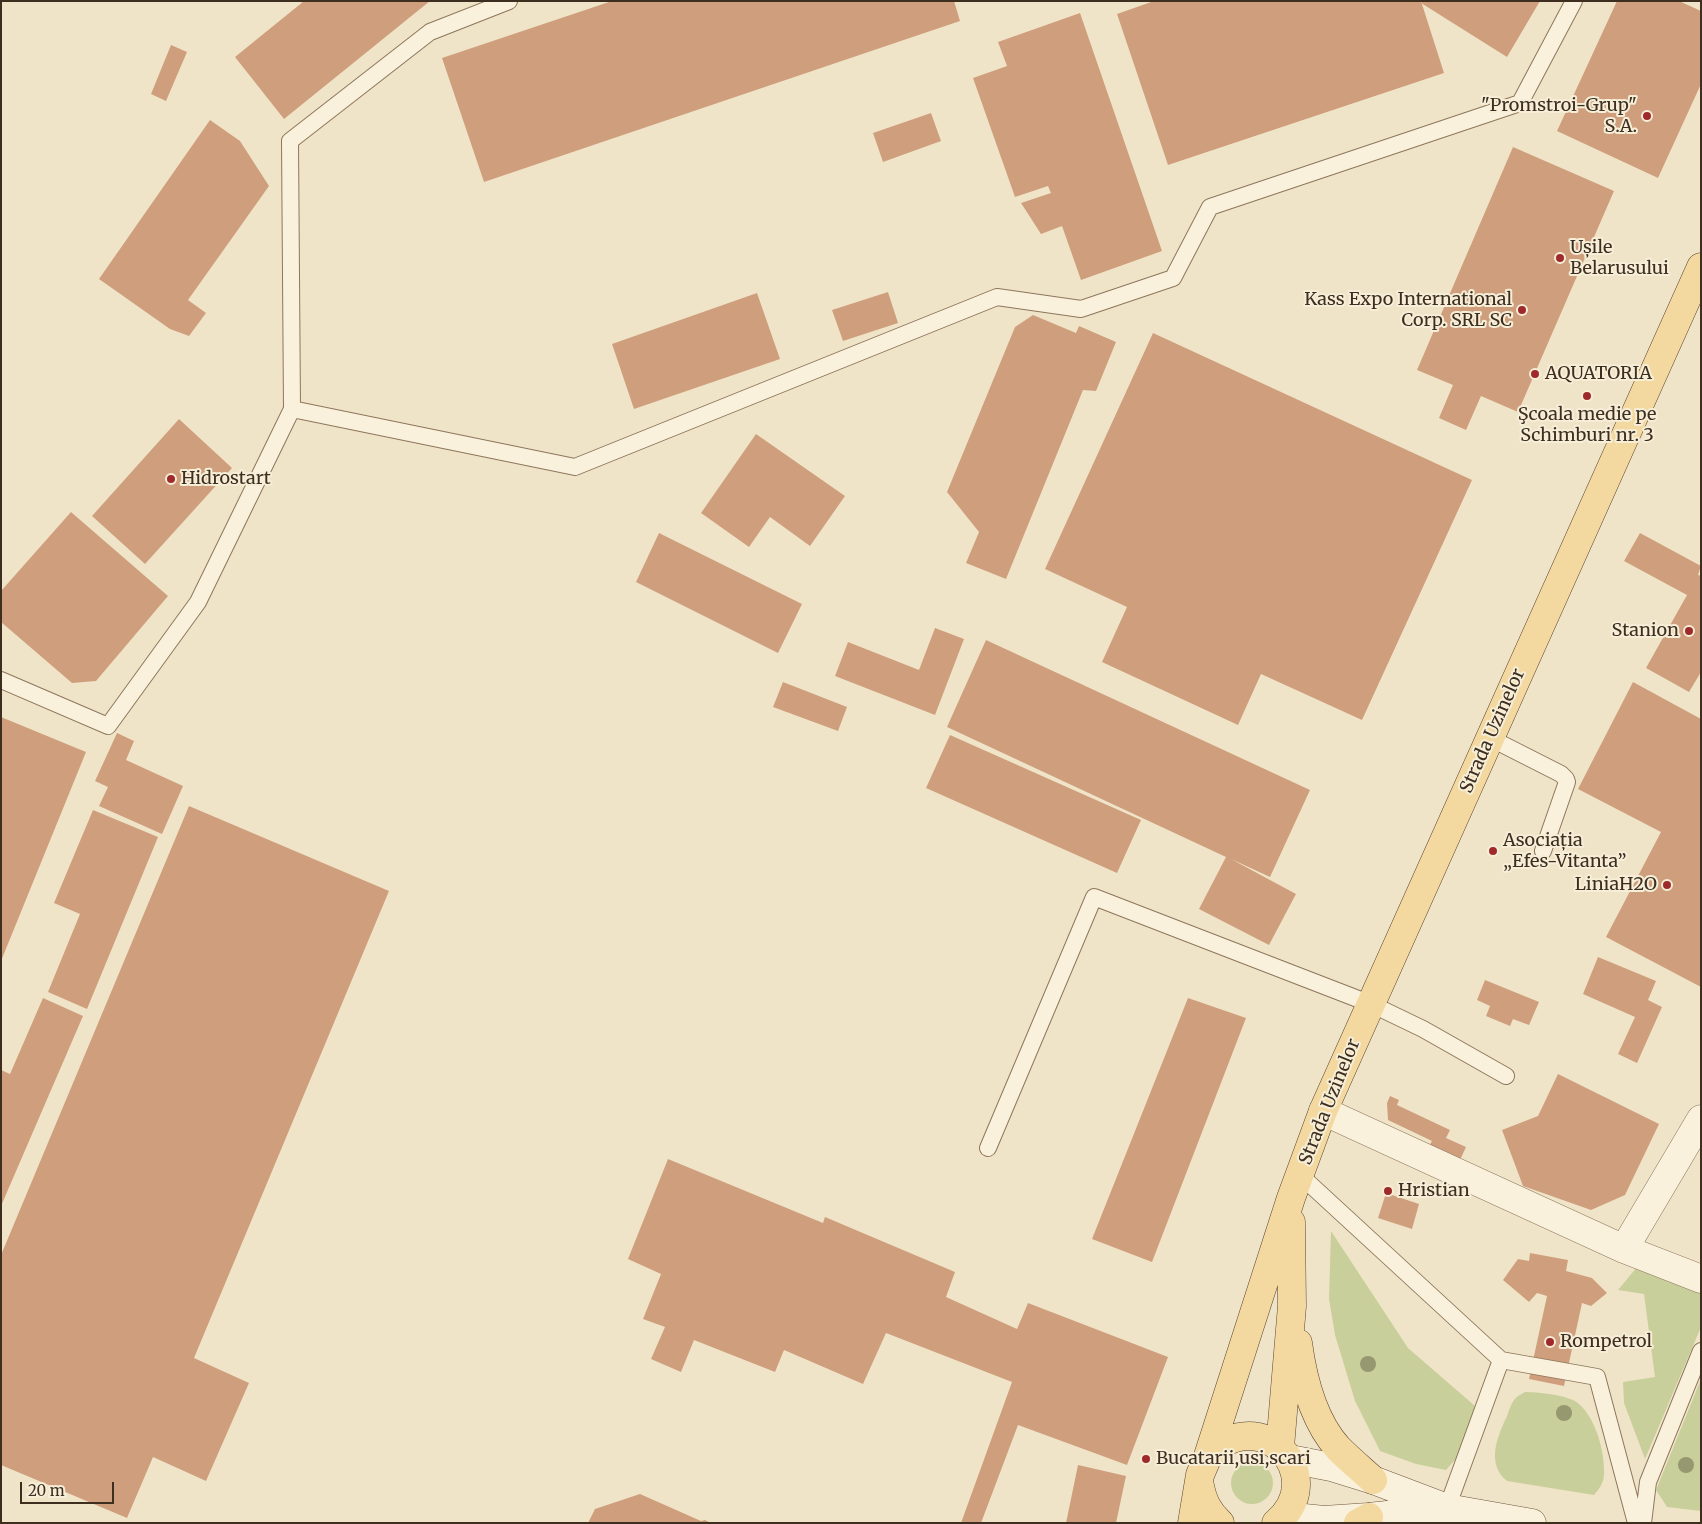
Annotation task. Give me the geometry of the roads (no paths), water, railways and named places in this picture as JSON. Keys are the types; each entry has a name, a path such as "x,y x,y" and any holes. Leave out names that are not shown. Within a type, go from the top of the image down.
{"main road":[{"name":"Strada Uzinelor","path":"1192,1523 1202,1470 1295,1186 1323,1111 1701,267"},
{"name":"Strada Uzinelor","path":"1280,1519 1292,1503 1296,1488 1295,1473 1285,1453 1295,1186"},
{"path":"1292,1306 1299,1353 1316,1415 1338,1447 1373,1480"},
{"path":"1208,1456 1229,1439 1242,1435 1262,1438 1285,1453"},
{"path":"1200,1486 1203,1500 1209,1512 1220,1523"}],"street":[{"path":"1323,1111 1624,1249 1701,1279"},
{"path":"1624,1249 1701,1119"},
{"path":"1285,1453 1373,1480 1447,1508 1532,1523"},
{"path":"1280,1519 1364,1520 1447,1508"}],"lane":[{"path":"1,680 108,726 198,602 292,409 290,141 430,32 509,1"},
{"path":"292,409 575,467 997,297 1082,309 1173,278 1210,207 1520,103 1574,1"},
{"path":"1490,738 1561,774 1566,779 1567,782 1543,851"},
{"path":"988,1148 1094,897 1371,1004 1423,1029 1506,1076"},
{"path":"1295,1186 1501,1360 1597,1377 1636,1523"},
{"path":"1643,1523 1648,1482 1701,1351"},
{"path":"1447,1508 1501,1360"}],"place":[{"name":"\"Promstroi-Grup\" S.A.","path":"1647,116"},
{"name":"Ușile Belarusului","path":"1560,258"},
{"name":"Kass Expo International Corp. SRL SC","path":"1522,310"},
{"name":"AQUATORIA","path":"1535,374"},
{"name":"Şcoala medie pe Schimburi nr. 3","path":"1587,396"},
{"name":"Hidrostart","path":"171,479"},
{"name":"Stanion","path":"1689,631"},
{"name":"Asociația „Efes-Vitanta”","path":"1493,851"},
{"name":"LiniaH2O","path":"1667,885"},
{"name":"Hristian","path":"1388,1191"},
{"name":"Rompetrol","path":"1550,1342"},
{"name":"Bucatarii,usi,scari","path":"1146,1459"}]}
